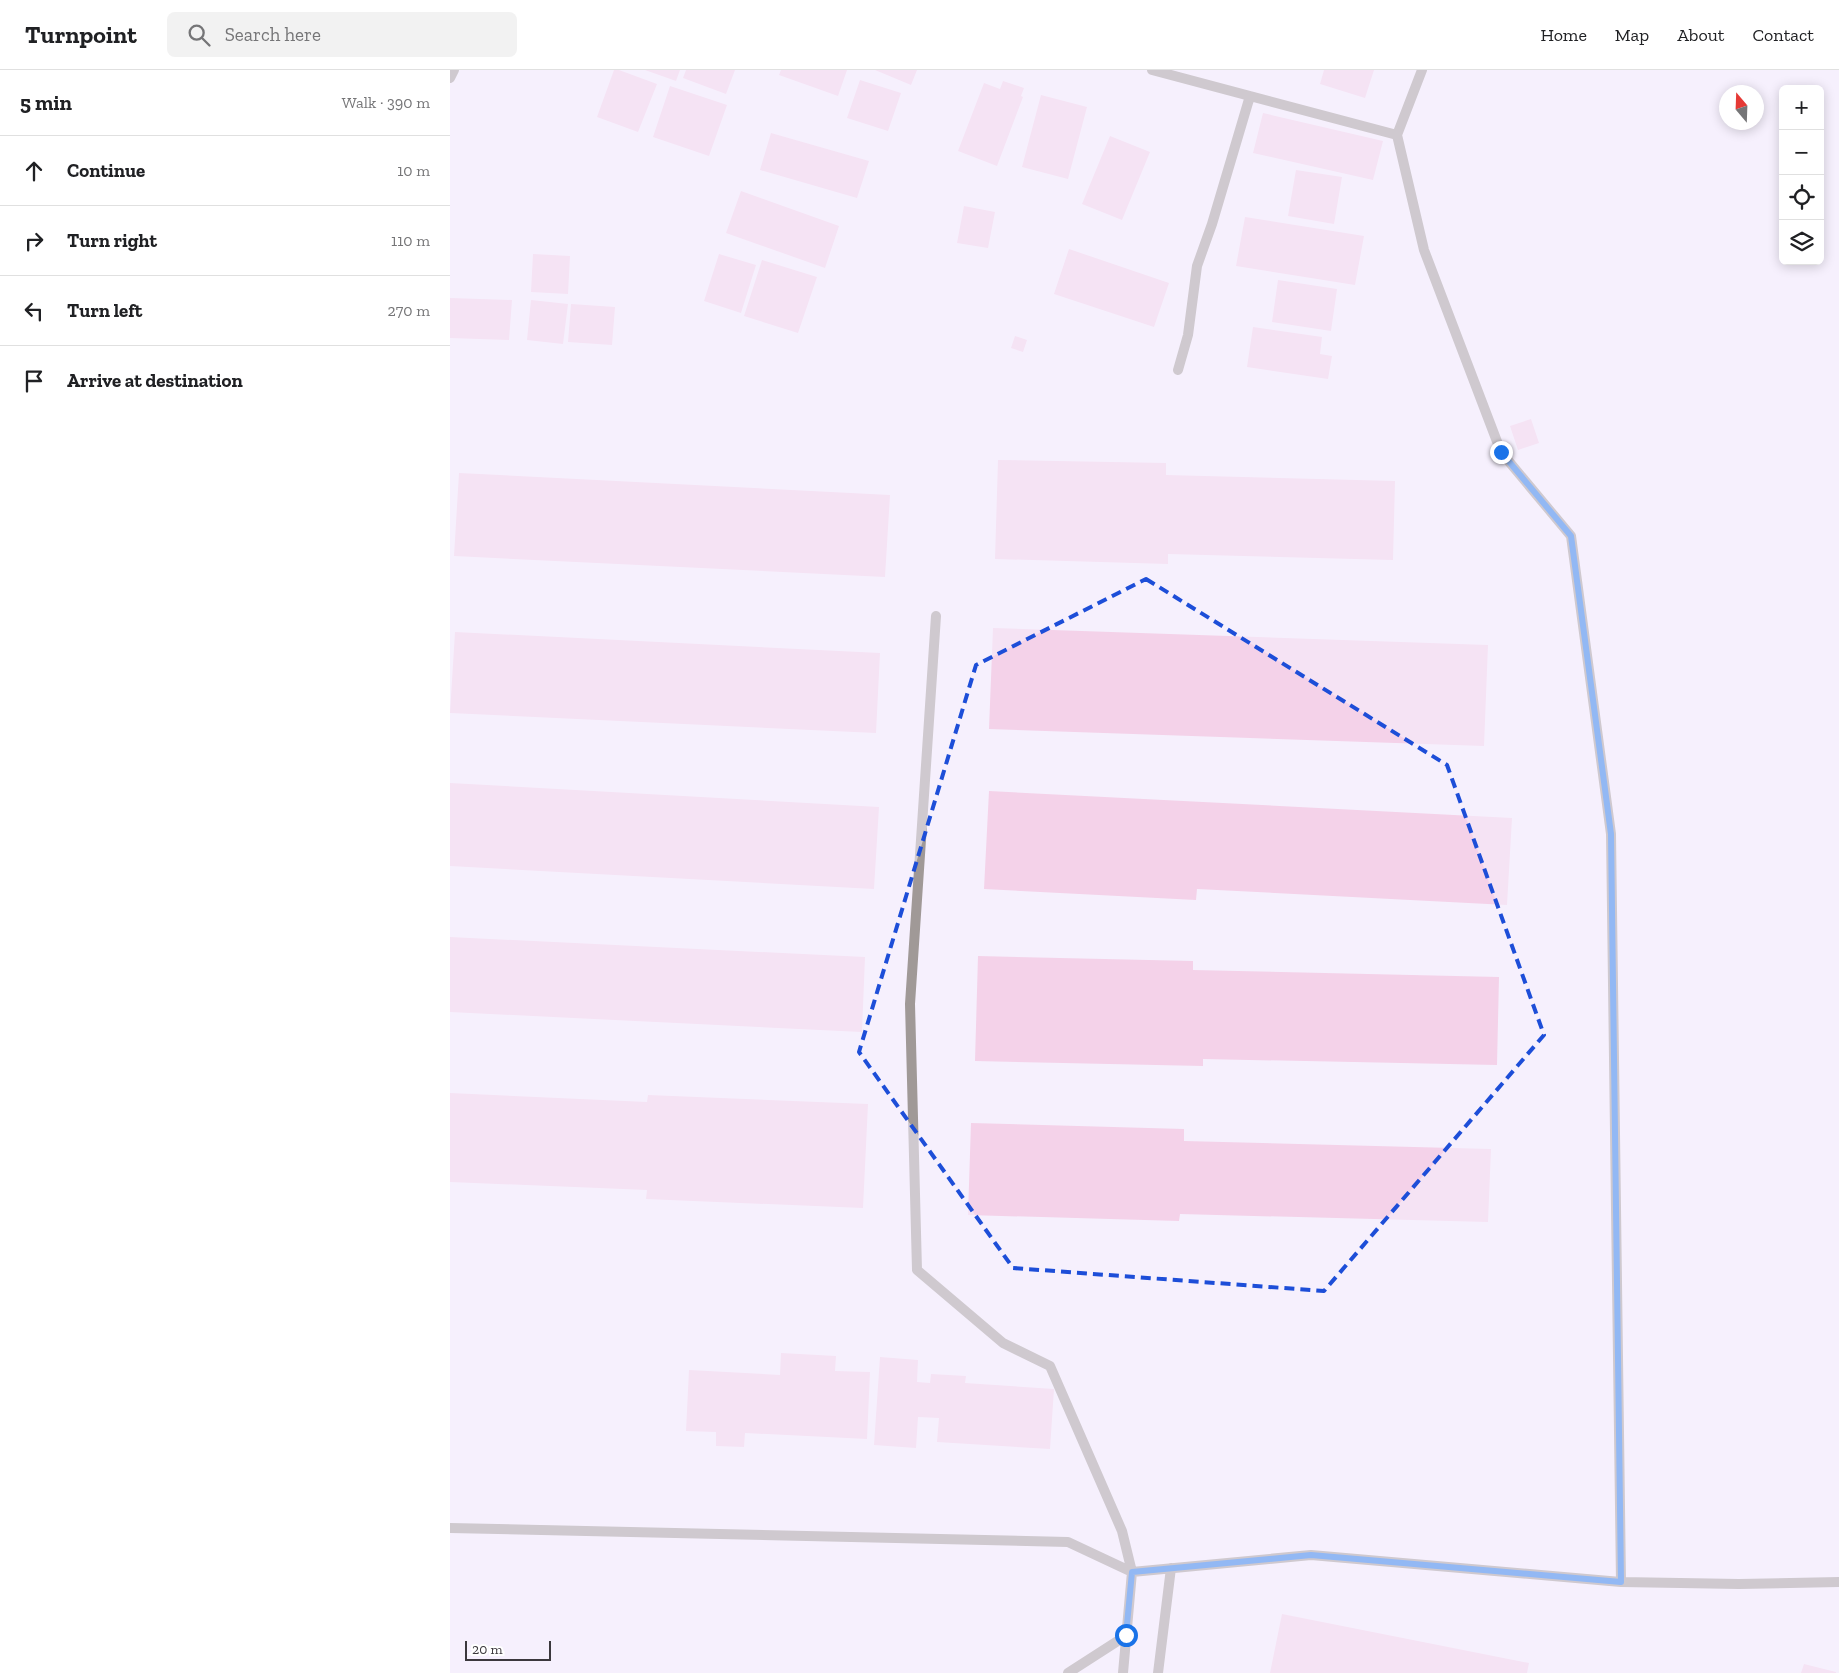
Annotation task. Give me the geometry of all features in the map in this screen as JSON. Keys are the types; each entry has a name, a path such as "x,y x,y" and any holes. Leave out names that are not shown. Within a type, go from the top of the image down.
{"street":[{"path":"450,78 454,70"},
{"path":"1152,70 1397,135"},
{"path":"1422,70 1397,135 1424,250 1501,452 1571,536 1611,834 1621,1582"},
{"path":"1178,370 1188,335 1196,266 1212,224 1250,96"},
{"path":"936,616 910,1004 917,1270 1003,1343 1050,1366 1122,1531 1132,1572 1123,1673"},
{"path":"450,1528 1068,1542 1132,1572 1311,1555 1621,1582 1738,1584 1839,1582"},
{"path":"1158,1673 1171,1568"},
{"path":"1068,1673 1126,1635"}],"highlighted area":[{"path":"1146,579 1447,765 1544,1035 1324,1291 1013,1268 859,1052 976,665"}],"building":[{"path":"614,70 619,70 657,84 638,132 597,117"},
{"path":"645,70 680,70 676,81"},
{"path":"686,70 735,70 726,94 683,78"},
{"path":"781,70 847,70 838,96 779,75"},
{"path":"875,70 917,70 911,85"},
{"path":"1324,70 1374,70 1365,98 1320,84"},
{"path":"860,80 901,93 888,131 847,118"},
{"path":"1003,81 1024,88 1021,96 1023,97 997,166 958,151 984,83 1000,89"},
{"path":"670,86 727,105 709,156 653,137"},
{"path":"1041,95 1087,107 1068,179 1022,167"},
{"path":"1263,113 1383,141 1373,180 1253,153"},
{"path":"771,133 869,161 857,198 760,170"},
{"path":"1110,136 1150,152 1122,220 1082,204"},
{"path":"1296,170 1342,177 1334,224 1288,216"},
{"path":"741,191 839,226 825,268 726,233"},
{"path":"964,206 995,212 988,248 957,243"},
{"path":"1245,217 1364,236 1355,285 1236,266"},
{"path":"1069,249 1169,283 1154,327 1054,294"},
{"path":"533,254 570,256 568,294 531,292"},
{"path":"719,254 756,265 741,313 704,301"},
{"path":"762,260 817,277 798,333 744,316"},
{"path":"1278,280 1337,289 1331,331 1272,322"},
{"path":"450,298 512,300 509,340 450,338"},
{"path":"531,300 568,304 563,344 527,340"},
{"path":"571,304 615,307 612,345 568,342"},
{"path":"1253,327 1322,337 1320,354 1332,356 1328,379 1247,367"},
{"path":"1015,336 1027,340 1023,352 1011,348"},
{"path":"1531,419 1539,443 1518,450 1510,426"},
{"path":"998,460 1166,463 1166,475 1395,481 1393,560 1168,554 1168,564 995,559"},
{"path":"459,473 890,495 885,577 454,556"},
{"path":"993,628 1488,645 1484,746 989,729"},
{"path":"455,632 880,653 876,733 450,713"},
{"path":"450,783 879,807 874,889 450,866"},
{"path":"989,791 1512,818 1507,905 1197,889 1196,900 984,889"},
{"path":"450,937 865,957 862,1032 450,1012"},
{"path":"978,956 1193,961 1193,970 1499,977 1497,1065 1203,1059 1203,1066 975,1061"},
{"path":"450,1093 647,1102 648,1095 868,1104 863,1208 646,1199 647,1190 450,1182"},
{"path":"971,1123 1184,1129 1184,1141 1491,1149 1488,1222 1180,1214 1179,1221 968,1215"},
{"path":"781,1353 836,1356 835,1371 870,1372 867,1439 745,1433 744,1447 716,1446 716,1432 686,1431 689,1370 780,1375"},
{"path":"880,1357 918,1360 917,1382 930,1383 931,1374 966,1376 965,1383 1054,1389 1050,1449 937,1442 939,1418 918,1417 916,1448 874,1445"},
{"path":"1282,1614 1529,1663 1527,1673 1270,1673"},
{"path":"1804,1664 1836,1672 1836,1673 1801,1673"}],"route":[{"path":"1126,1635 1132,1572 1311,1555 1621,1582 1611,834 1571,536 1501,452"}]}
